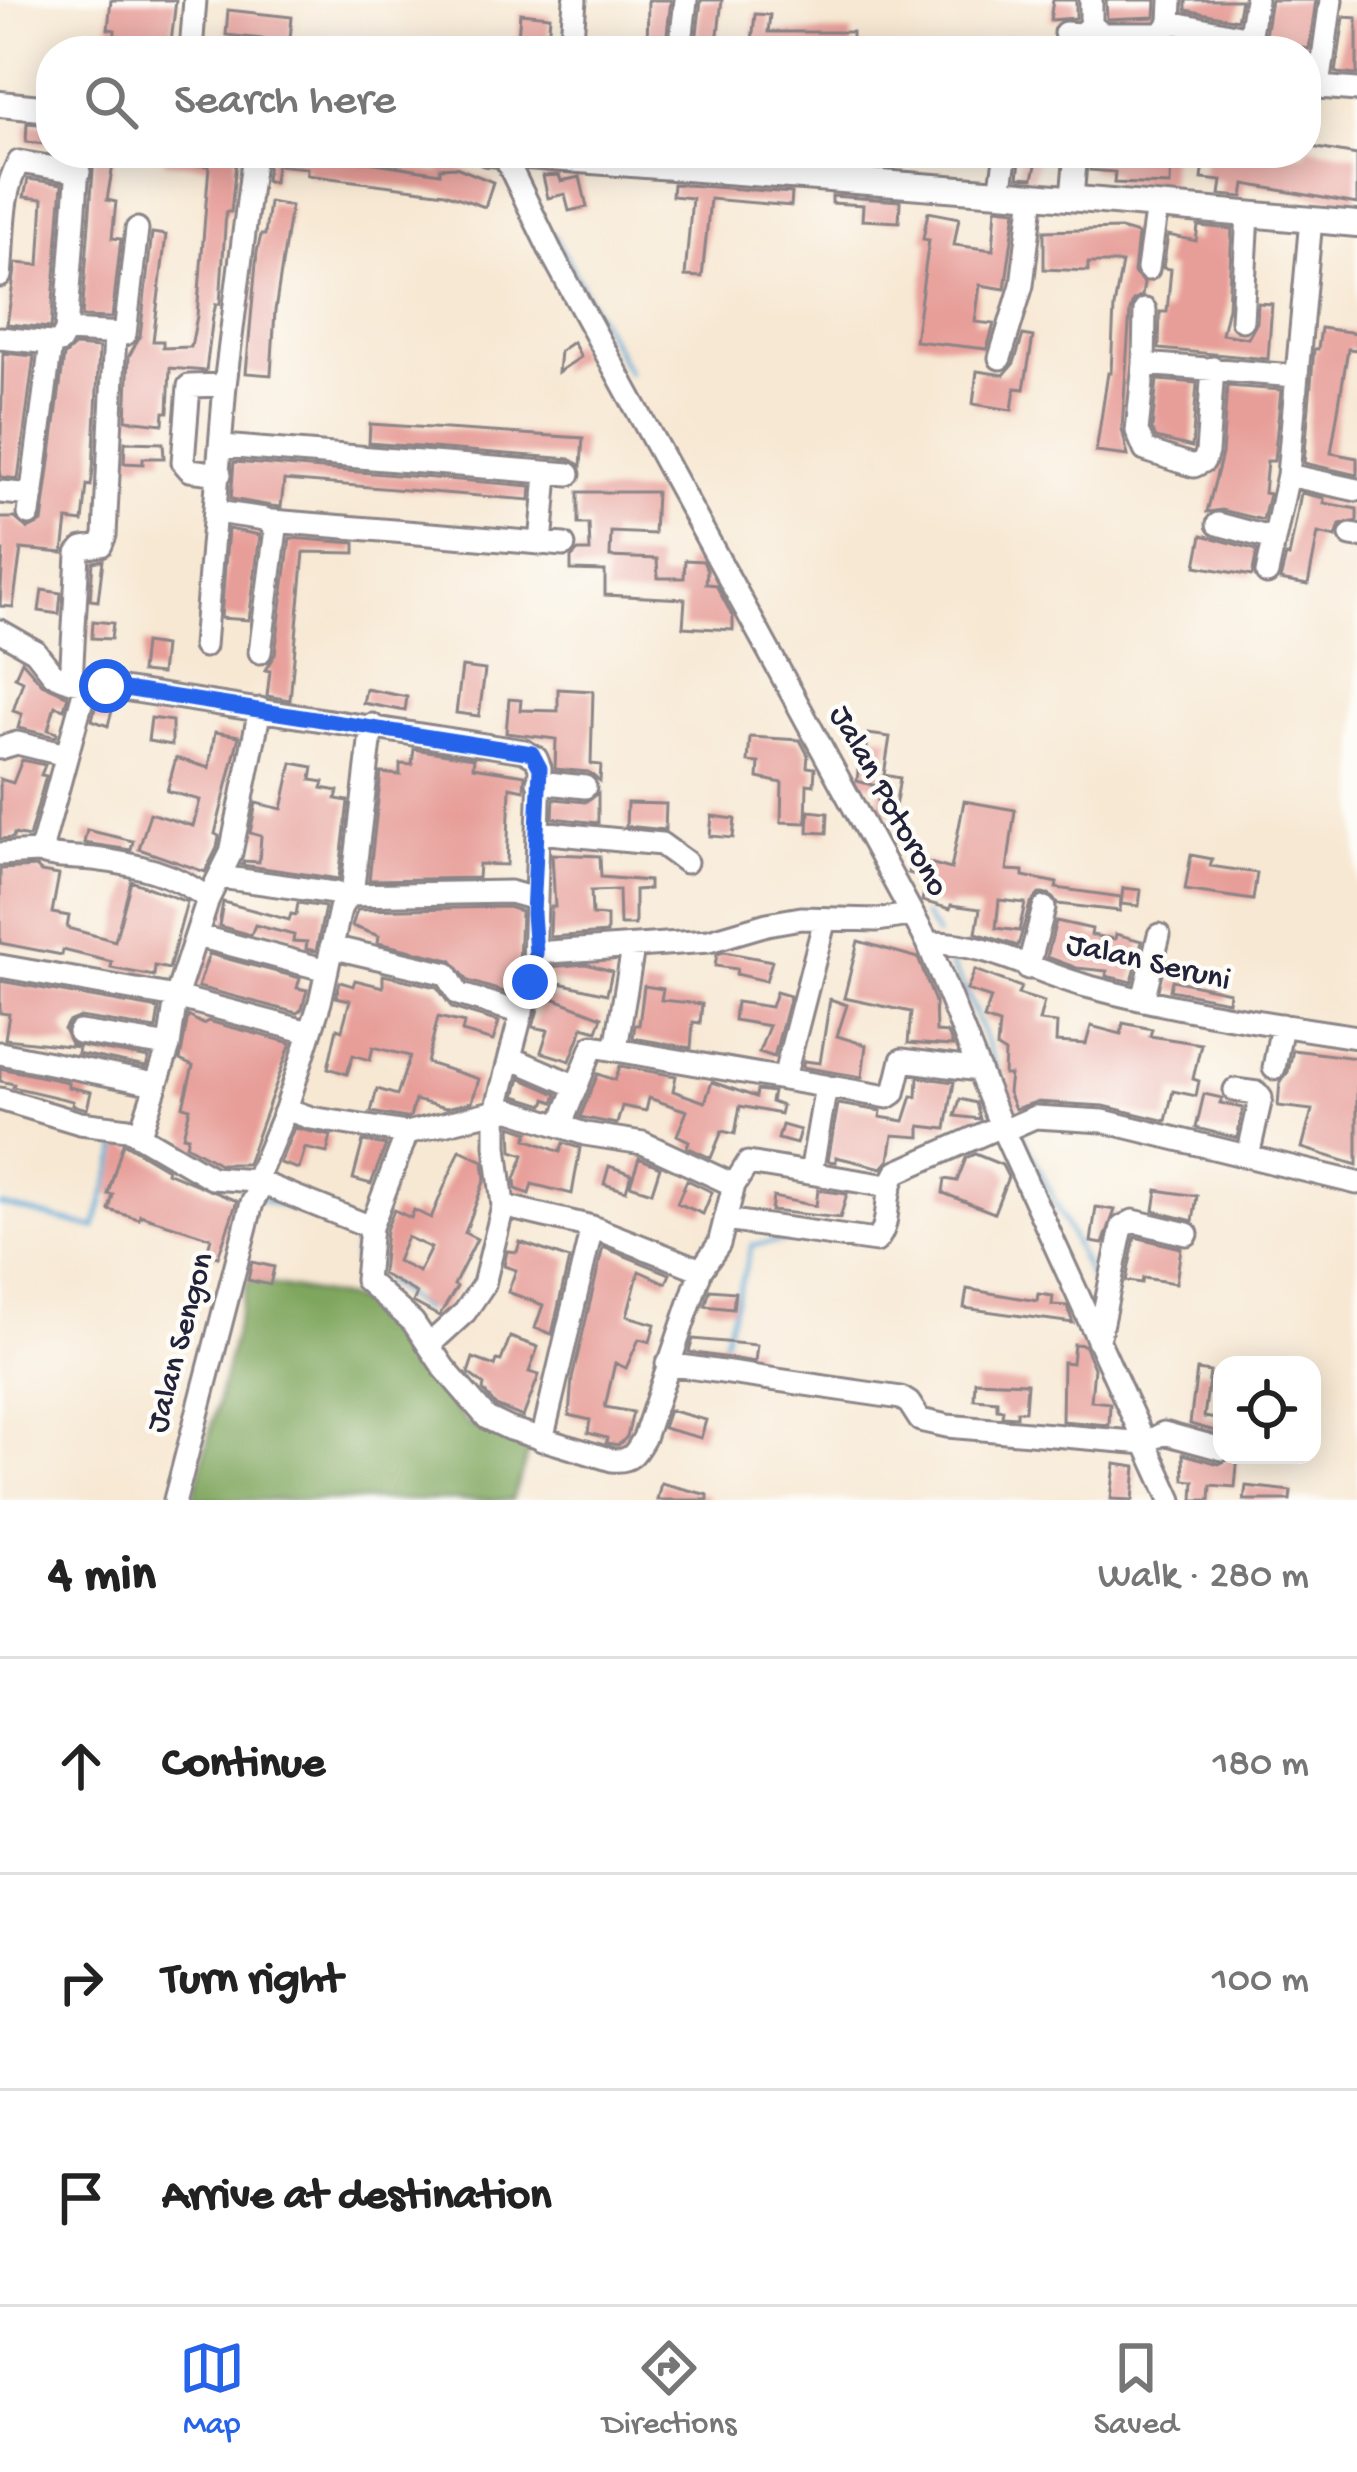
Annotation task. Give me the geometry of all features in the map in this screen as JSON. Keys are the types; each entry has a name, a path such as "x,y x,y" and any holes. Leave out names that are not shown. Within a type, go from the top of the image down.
{"main road":[{"path":"0,104 36,108"},
{"path":"781,168 1357,224"}],"street":[{"path":"192,36 195,0"},
{"path":"572,36 575,0"},
{"path":"682,36 686,0"},
{"path":"1086,36 1091,0"},
{"path":"1250,36 1256,0"},
{"path":"1321,45 1331,0"},
{"path":"1111,36 1162,34 1170,11 1228,36"},
{"path":"1321,87 1357,90"},
{"path":"0,276 5,204 14,168 19,162 36,162"},
{"path":"0,492 31,504 78,168"},
{"path":"204,646 225,385 252,168"},
{"name":"Jalan Potorono","path":"511,168 552,254 928,943 1002,1128 1171,1500"},
{"path":"1000,192 1004,168"},
{"path":"1072,197 1075,168"},
{"path":"1000,358 1022,286 1034,194"},
{"path":"1148,269 1156,205"},
{"path":"1242,320 1248,214"},
{"path":"1267,573 1288,475 1310,219"},
{"path":"0,338 125,334 137,230"},
{"path":"1145,310 1137,431 1144,450 1194,466 1204,461 1213,368"},
{"path":"38,852 51,818 79,681 78,554 83,548 101,545 105,535 115,335"},
{"path":"1144,364 1295,376"},
{"path":"220,473 190,470 183,462 189,386 225,385"},
{"path":"223,446 558,474 541,544"},
{"path":"1288,475 1357,490"},
{"path":"216,512 272,521 564,545"},
{"path":"260,652 276,529 272,521"},
{"path":"1218,524 1274,539"},
{"path":"0,631 34,651 53,674 79,681 532,753 540,768 536,953 496,1111 503,1206 484,1284 465,1312 429,1346"},
{"path":"140,1134 169,1046 176,997 208,899 231,854 260,710"},
{"name":"Jalan Sengon","path":"175,1500 257,1189 309,1032 340,909 350,895 372,725"},
{"path":"0,748 17,743 66,754"},
{"path":"538,782 585,787"},
{"path":"539,832 661,844 686,862"},
{"path":"0,854 38,852 55,858 125,863 187,882 208,899"},
{"path":"220,877 350,895 510,892 535,899"},
{"path":"1028,968 1044,908"},
{"path":"536,953 709,941 767,924 910,915"},
{"path":"784,1078 825,919"},
{"path":"1143,1000 1160,935"},
{"path":"198,936 447,974 458,994 522,1013"},
{"name":"Jalan Seruni","path":"928,943 969,944 1028,968 1143,1000 1357,1036"},
{"path":"616,1048 632,948"},
{"path":"0,966 176,997 309,1032"},
{"path":"1274,1068 1282,1025"},
{"path":"79,1032 169,1046"},
{"path":"561,1124 593,1046 891,1096 902,1060 980,1070"},
{"path":"0,1053 155,1084"},
{"path":"511,1058 576,1086"},
{"path":"812,1173 826,1086"},
{"path":"1235,1090 1261,1098 1248,1156"},
{"path":"0,1099 80,1124 121,1127 212,1178 371,1226"},
{"path":"286,1109 311,1118 407,1133 511,1110 585,1134 643,1143 734,1185"},
{"path":"725,1220 876,1241 884,1232 887,1186 905,1166 1035,1117 1103,1121 1357,1183"},
{"path":"407,1133 371,1226 366,1280 413,1322 487,1418 612,1460 634,1456 644,1438 701,1270 719,1244 734,1185 748,1163 887,1186"},
{"path":"503,1206 592,1227 701,1270"},
{"path":"1098,1342 1122,1227 1133,1222 1187,1234"},
{"path":"542,1439 592,1227"},
{"path":"667,1364 901,1398 920,1420 947,1426 1145,1443 1164,1433 1213,1448"}],"green space":[{"path":"248,1280 362,1301 467,1424 530,1448 512,1500 193,1500"}],"building":[{"path":"111,0 176,0 172,36 115,36 115,30 108,29"},
{"path":"648,0 671,0 667,36 647,36"},
{"path":"701,0 722,0 718,36 697,36"},
{"path":"1053,0 1076,0 1076,18 1050,20"},
{"path":"1106,0 1156,0 1155,17 1107,19"},
{"path":"1186,0 1241,0 1237,20 1186,10"},
{"path":"1271,0 1316,0 1311,36 1265,36"},
{"path":"228,10 292,17 290,36 226,35"},
{"path":"520,13 550,16 548,36 518,36"},
{"path":"755,14 770,15 768,32 852,32 852,36 753,36"},
{"path":"1344,17 1357,18 1357,75 1336,73"},
{"path":"27,123 36,124 36,143 26,142"},
{"path":"1321,149 1357,155 1357,204 1245,184 1243,197 1220,195 1222,181 1202,179 1203,168 1321,168"},
{"path":"93,168 112,168 107,200 116,202 112,238 121,239 112,318 82,317"},
{"path":"209,168 235,168 231,212 226,212 220,304 213,316 206,371 170,368 163,424 126,420 129,356 140,336 152,233 166,235 153,341 163,341 163,348 191,347"},
{"path":"267,168 276,168 274,182 266,181"},
{"path":"307,168 408,168 440,173 440,168 458,168 493,182 485,207 445,193 307,175"},
{"path":"1019,168 1035,168 1033,178 1018,177"},
{"path":"1171,168 1170,185 1114,183 1115,172 1090,170"},
{"path":"559,175 561,181 580,177 587,207 569,211 565,194 548,198 543,176"},
{"path":"28,179 62,184 51,328 7,324 16,263 39,265 43,199 24,197"},
{"path":"673,184 792,193 791,206 710,199 702,277 685,276 692,198 672,196"},
{"path":"832,196 900,201 899,222 862,220 863,205 832,203"},
{"path":"269,202 291,206 271,375 246,373 257,252 261,235 265,235"},
{"path":"996,208 1016,210 1005,289 980,285 975,322 994,324 987,349 915,341 929,240 923,239 928,212 959,218 954,245 993,250"},
{"path":"1198,226 1232,229 1222,334 1248,338 1257,322 1258,303 1272,304 1268,359 1159,349 1160,312 1167,312 1171,269 1163,268 1168,235 1196,241"},
{"path":"1120,229 1138,234 1134,273 1144,283 1142,296 1130,310 1122,429 1128,456 1096,452 1111,373 1122,263 1088,263 1088,271 1044,269 1044,231"},
{"path":"1321,328 1357,333 1357,350 1348,349 1331,453 1357,458 1357,475 1304,463 1314,349 1318,349"},
{"path":"1023,335 1033,337 1024,389 1015,388 1012,410 973,404 977,371 1004,375 1014,363"},
{"path":"573,342 581,357 558,372 560,351"},
{"path":"75,346 99,348 93,470 83,522 67,520 63,553 21,549 13,607 0,606 0,518 15,518 28,529 42,522 64,356"},
{"path":"3,353 34,356 18,479 0,477"},
{"path":"1157,380 1197,383 1192,447 1156,438 1152,429"},
{"path":"1227,386 1281,390 1274,461 1267,461 1264,493 1269,494 1263,520 1222,510 1207,512 1222,454"},
{"path":"370,424 583,438 581,466 570,459 369,443"},
{"path":"125,442 163,443 164,458 124,463"},
{"path":"234,462 531,486 530,500 284,480 281,507 272,506 231,499"},
{"path":"578,492 656,492 654,534 611,532 610,557 657,559 658,578 684,578 685,560 703,561 706,584 716,585 733,617 733,630 683,627 685,599 605,595 605,571 571,570 571,558 578,551 590,551 589,524 578,524"},
{"path":"1301,493 1357,509 1357,521 1340,525 1336,537 1318,533 1308,585 1280,580"},
{"path":"228,529 260,535 249,620 221,618"},
{"path":"1202,535 1257,550 1252,576 1196,566"},
{"path":"290,538 355,543 355,553 304,552 290,700 267,696 270,671 265,670 275,654"},
{"path":"103,560 98,601 90,600 93,562"},
{"path":"42,590 61,593 59,614 39,611"},
{"path":"93,621 113,623 111,639 92,638"},
{"path":"144,643 164,646 161,674 141,672"},
{"path":"22,661 42,684 68,696 64,709 55,706 48,730 57,733 56,737 18,728 22,714 13,711 23,681 15,677"},
{"path":"462,667 485,670 479,716 456,713"},
{"path":"366,689 407,697 405,711 363,703"},
{"path":"558,689 593,691 591,764 601,765 600,781 588,772 555,769 556,739 506,733 509,699 521,700 520,710 558,711"},
{"path":"97,700 114,703 108,726 92,720"},
{"path":"151,718 172,721 172,745 148,741"},
{"path":"215,732 239,736 215,834 219,836 217,848 205,872 139,849 150,813 193,826 200,800 167,791 176,758 209,768"},
{"path":"868,734 890,737 884,775 900,778 894,813 877,810 880,787 857,781 858,771 865,772"},
{"path":"750,737 800,740 808,755 807,767 815,768 814,785 807,784 806,823 781,822 782,783 758,778 759,763 748,762"},
{"path":"414,749 474,758 473,767 525,775 524,790 510,787 507,865 479,864 478,878 369,880 381,773 400,775 400,764 412,765"},
{"path":"22,760 45,765 41,775 46,776 29,837 14,834 0,839 0,779 13,783"},
{"path":"292,763 313,767 311,780 324,782 322,788 338,791 336,799 348,801 339,879 242,865 259,862 261,836 250,833 256,803 282,809"},
{"path":"598,793 598,823 553,818 554,799 585,802"},
{"path":"964,801 1015,810 1007,870 1057,883 1056,888 1121,897 1120,911 1058,904 1049,894 1039,894 1030,904 1018,946 976,933 980,909 951,905 950,909 922,901 927,878 908,873 912,858 951,869","holes":["999,900 1025,903 1019,931 996,928"]},
{"path":"627,803 666,804 665,830 626,826"},
{"path":"809,811 828,813 827,833 808,832"},
{"path":"712,816 735,819 733,838 710,836"},
{"path":"87,830 133,841 131,850 84,843"},
{"path":"552,854 600,856 601,877 649,881 649,889 635,890 635,925 620,925 619,890 591,891 592,915 607,916 607,933 550,937 551,907 555,907"},
{"path":"1191,855 1212,859 1210,866 1257,873 1253,900 1185,890"},
{"path":"36,867 59,875 52,913 69,916 67,928 115,941 131,881 187,902 169,969 155,966 154,976 111,968 112,962 63,950 62,955 0,943 0,869"},
{"path":"1123,888 1141,890 1139,906 1121,904"},
{"path":"223,902 289,920 291,914 296,915 298,903 325,907 316,951 306,949 307,942 293,941 294,935 255,925 251,935 219,926"},
{"path":"508,907 521,911 519,963 511,994 468,981 451,960 378,943 379,936 352,926 357,910"},
{"path":"1056,921 1092,929 1091,935 1115,939 1116,934 1142,941 1132,982 1047,957"},
{"path":"858,941 918,958 935,1002 936,1032 948,1033 953,1046 908,1043 911,1012 844,998"},
{"path":"209,954 300,978 297,988 307,990 302,1009 297,1013 198,987"},
{"path":"717,954 772,961 766,981 715,966"},
{"path":"586,964 612,971 607,994 546,980 549,967"},
{"path":"975,970 1021,987 1018,994 1044,1002 1039,1021 1057,1023 1056,1042 1086,1044 1091,1026 1121,1034 1123,1023 1152,1029 1150,1036 1201,1044 1193,1079 1199,1081 1196,1096 1173,1091 1166,1121 1104,1106 1036,1102 1015,1109 1008,1092 1010,1075 1004,1075 1005,1053 997,1048 999,1024 984,1019 991,998 967,990"},
{"path":"383,975 437,987 452,1008 499,1022 493,1041 462,1032 464,1023 438,1017 427,1063 479,1079 472,1102 446,1108 415,1100 406,1118 371,1112 377,1089 397,1095 410,1056 373,1047 370,1060 353,1055 347,1074 328,1068 337,1028 342,1030 350,1000 336,997 340,982 353,986 355,980 383,987"},
{"path":"1172,980 1229,992 1228,1001 1170,990"},
{"path":"0,981 159,1009 156,1029 80,1017 64,1029 71,1044 149,1058 146,1067 77,1053 78,1047 5,1039 9,1014 0,1013"},
{"path":"644,986 663,989 661,1000 702,1004 700,1023 693,1022 691,1048 633,1038"},
{"path":"776,992 790,996 774,1057 759,1052 769,1026 734,1020 736,1002 771,1007"},
{"path":"542,994 602,1017 597,1031 583,1027 570,1061 541,1052 548,1030 533,1027"},
{"path":"830,999 847,1005 837,1036 866,1045 862,1077 802,1067 804,1061 820,1063"},
{"path":"188,1016 203,1024 208,1021 291,1043 247,1164 220,1164 186,1145 188,1137 183,1136 190,1108 183,1106 193,1066 180,1060"},
{"path":"1293,1050 1357,1058 1357,1165 1302,1148 1312,1110 1278,1106 1280,1081 1288,1072"},
{"path":"620,1066 676,1076 673,1091 705,1102 712,1082 756,1097 757,1090 773,1092 771,1102 782,1106 780,1114 740,1106 735,1134 722,1131 711,1158 687,1147 689,1141 677,1135 687,1111 649,1098 646,1111 622,1106 617,1124 580,1117 598,1074 615,1080"},
{"path":"0,1068 68,1082 68,1087 91,1092 87,1109 0,1081"},
{"path":"918,1077 954,1082 946,1129 920,1126 920,1137 893,1135 889,1160 882,1168 836,1157 836,1162 828,1161 838,1104 881,1111 880,1117 904,1121 912,1096 917,1097"},
{"path":"520,1078 557,1094 554,1102 546,1099 544,1105 515,1096"},
{"path":"1204,1094 1243,1108 1237,1138 1196,1128"},
{"path":"960,1099 976,1103 980,1119 955,1116"},
{"path":"782,1125 800,1130 796,1144 778,1139"},
{"path":"511,1126 529,1132 526,1139 560,1152 563,1143 580,1148 572,1194 532,1184 529,1194 516,1189 524,1155 512,1151"},
{"path":"294,1128 331,1136 327,1153 305,1148 299,1169 280,1163"},
{"path":"363,1141 386,1145 371,1184 353,1179"},
{"path":"123,1143 166,1172 237,1201 218,1257 207,1253 211,1238 109,1210 113,1195 108,1194"},
{"path":"460,1150 483,1161 485,1179 465,1233 477,1239 439,1316 413,1302 417,1293 382,1274 386,1230 394,1210 411,1218 414,1210 431,1218","holes":["407,1237 431,1248 419,1272 397,1261"]},
{"path":"975,1154 1002,1165 1008,1177 994,1213 943,1193 945,1179 957,1181 966,1158"},
{"path":"639,1158 660,1167 652,1192 630,1185"},
{"path":"609,1166 631,1174 626,1191 604,1184"},
{"path":"687,1180 712,1192 703,1214 677,1203"},
{"path":"818,1190 847,1194 840,1218 771,1211 773,1197 816,1206"},
{"path":"1157,1190 1197,1196 1193,1221 1154,1211"},
{"path":"1096,1207 1115,1210 1103,1244 1091,1242"},
{"path":"1135,1237 1181,1248 1176,1283 1143,1278 1142,1283 1126,1281"},
{"path":"520,1242 569,1259 552,1334 535,1328 543,1305 508,1292 516,1270 504,1266 507,1251 517,1252"},
{"path":"603,1247 670,1274 666,1283 639,1271 627,1316 655,1324 650,1342 639,1339 626,1368 615,1363 605,1407 633,1412 627,1437 618,1445 588,1433 590,1420 569,1415 572,1379"},
{"path":"252,1262 274,1267 270,1285 248,1280"},
{"path":"967,1289 1037,1301 1038,1294 1053,1296 1052,1305 1067,1306 1073,1323 964,1308"},
{"path":"710,1290 735,1292 733,1309 705,1306"},
{"path":"510,1337 538,1347 529,1372 539,1375 523,1417 496,1406 484,1385 468,1373 473,1358 495,1366 501,1361"},
{"path":"693,1339 757,1345 755,1362 689,1352"},
{"path":"1074,1344 1084,1345 1094,1368 1091,1401 1110,1403 1109,1425 1062,1421 1063,1362 1072,1363"},
{"path":"1197,1370 1210,1372 1204,1417 1213,1418 1213,1430 1190,1424"},
{"path":"975,1381 1027,1383 1025,1411 1017,1411 1017,1417 1002,1416 997,1401 974,1399"},
{"path":"669,1410 706,1420 701,1438 663,1428"},
{"path":"1183,1454 1213,1464 1237,1464 1235,1487 1211,1485 1210,1500 1193,1500 1194,1481 1184,1480"},
{"path":"1115,1464 1136,1467 1133,1500 1111,1499"},
{"path":"661,1483 708,1495 708,1500 657,1500"},
{"path":"1246,1486 1291,1491 1290,1500 1244,1500"}],"waterway":[{"path":"554,235 629,373"},
{"path":"924,915 937,935"},
{"path":"945,953 969,998 1010,1102"},
{"path":"1021,1130 1092,1280"},
{"path":"0,1205 95,1228 122,1135"},
{"path":"262,1200 320,1217"},
{"path":"354,1260 358,1230"},
{"path":"718,1363 752,1245 791,1240"},
{"path":"386,1282 423,1310"}],"route":[{"path":"106,686 532,753 540,768 533,914 536,953 530,982"}]}
